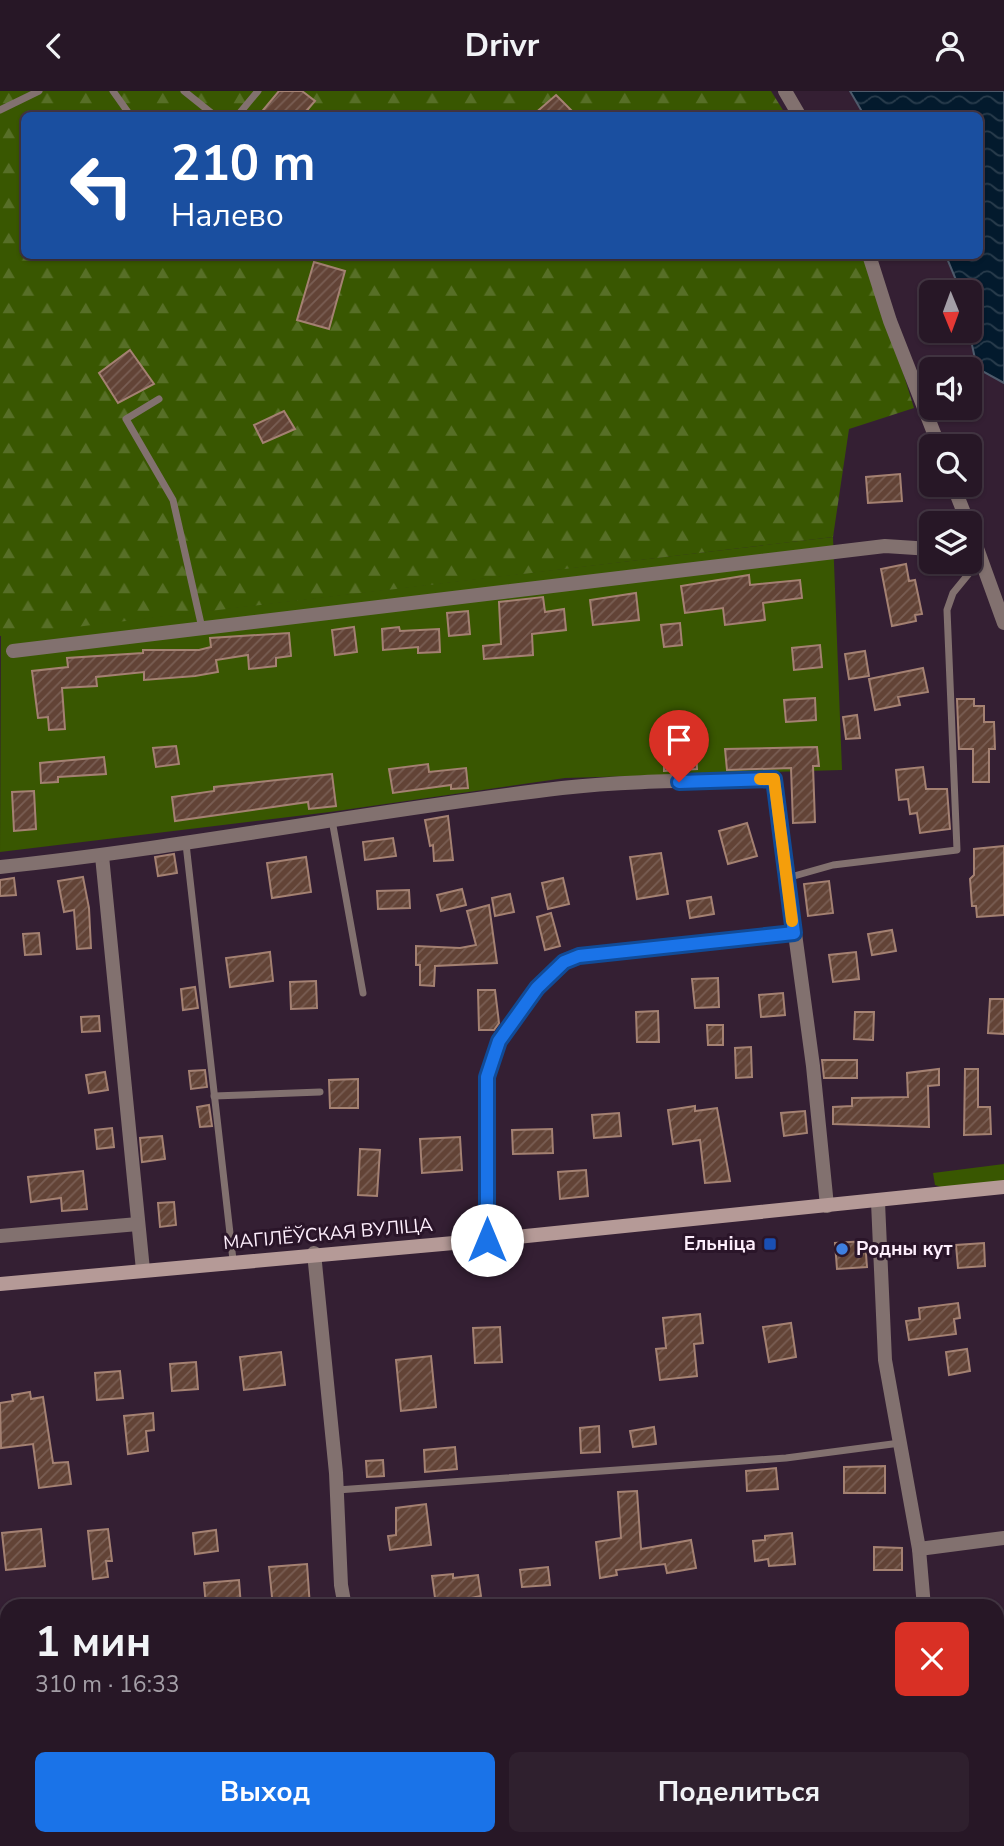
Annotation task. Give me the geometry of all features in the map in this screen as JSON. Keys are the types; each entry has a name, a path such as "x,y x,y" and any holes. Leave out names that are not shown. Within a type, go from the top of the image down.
{"main road":[{"name":"МАГІЛЁЎСКАЯ ВУЛІЦА","path":"0,1284 314,1253 487,1240 1004,1187"}],"street":[{"path":"785,91 797,112"},
{"path":"870,259 934,434"},
{"path":"13,650 885,545 919,548"},
{"path":"982,574 1004,623"},
{"path":"0,867 102,856 332,820 564,788 774,779 813,1066 827,1206"},
{"path":"102,856 143,1270"},
{"path":"487,1240 487,1077 499,1041 537,988 564,962 579,956 794,933"},
{"path":"878,1202 885,1360 919,1549 923,1599"},
{"path":"0,1236 138,1224"},
{"path":"314,1253 337,1490 344,1599"},
{"path":"919,1549 1004,1538"}],"lane":[{"path":"0,110 39,91"},
{"path":"113,91 128,112"},
{"path":"184,91 210,112"},
{"path":"240,112 258,91"},
{"path":"159,399 125,419 173,500 202,628"},
{"path":"787,878 833,865 957,850 947,610 953,593 965,574"},
{"path":"332,820 363,993"},
{"path":"186,844 233,1261"},
{"path":"214,1096 320,1092"},
{"path":"337,1490 786,1458 901,1443"}],"green space":[{"path":"0,91 771,91 784,112 21,112 21,259 868,259 914,408 849,429 833,537 0,636"},
{"path":"833,537 842,770 565,778 330,812 0,852 1,635"},
{"path":"1004,1164 1004,1183 944,1188 935,1185 933,1173"}],"water":[{"path":"850,91 1004,91 1004,383 982,371 982,357 975,357 972,343 982,343 982,280 956,280 947,259 983,259 983,112 862,112"}],"building":[{"path":"279,91 302,91 315,101 306,112 262,112"},
{"path":"556,95 573,112 536,112"},
{"path":"314,262 345,271 329,329 297,320"},
{"path":"130,350 154,384 118,403 99,373"},
{"path":"284,411 295,429 263,443 254,425"},
{"path":"900,474 902,501 868,503 866,477"},
{"path":"906,564 909,581 915,580 922,614 915,615 916,621 892,626 881,569"},
{"path":"749,575 750,585 800,580 802,598 763,603 765,620 725,625 723,608 685,613 681,586"},
{"path":"636,593 639,620 593,625 590,600"},
{"path":"543,597 545,612 564,609 566,630 532,634 533,655 484,659 483,646 501,644 499,602"},
{"path":"468,611 470,634 449,636 447,613"},
{"path":"680,623 682,645 664,647 661,625"},
{"path":"354,627 357,652 335,655 332,630"},
{"path":"399,627 400,631 439,629 440,652 418,653 418,647 383,650 382,629"},
{"path":"289,633 291,656 276,658 276,666 249,669 248,655 216,660 218,672 195,676 144,680 144,672 96,677 97,686 62,688 65,729 49,730 48,717 38,718 32,671 68,667 67,658 143,653 143,650 199,650 211,647 210,638"},
{"path":"820,645 822,667 794,670 792,648"},
{"path":"865,651 869,676 849,679 845,654"},
{"path":"923,668 928,692 898,697 900,705 875,710 869,679"},
{"path":"815,698 816,720 786,722 784,700"},
{"path":"957,699 974,699 974,706 984,706 984,722 994,722 995,749 989,749 989,782 973,782 973,749 959,749"},
{"path":"857,715 860,738 846,739 843,717"},
{"path":"176,746 179,764 156,767 153,748"},
{"path":"817,747 819,766 813,766 815,822 793,823 791,768 727,770 725,749"},
{"path":"696,752 697,769 664,771 664,754"},
{"path":"104,757 106,774 58,777 58,782 41,783 40,763"},
{"path":"428,764 429,772 466,768 468,788 451,789 451,785 393,793 389,769"},
{"path":"923,767 926,789 947,789 950,829 920,833 917,813 910,814 908,799 899,800 896,770"},
{"path":"332,774 336,806 309,809 308,802 175,821 172,797 214,791 214,787"},
{"path":"34,791 36,829 14,831 12,792"},
{"path":"448,816 453,860 434,861 433,845 430,846 425,820"},
{"path":"747,823 757,856 728,864 719,831"},
{"path":"393,838 396,856 365,860 363,842"},
{"path":"1004,846 1004,915 977,917 976,906 972,906 970,879 974,875 974,849"},
{"path":"661,853 668,894 637,899 630,857"},
{"path":"174,854 177,873 158,876 155,857"},
{"path":"306,857 311,892 272,898 267,863"},
{"path":"83,877 89,908 91,948 77,949 74,910 64,912 58,881"},
{"path":"14,878 16,895 0,896 0,880"},
{"path":"563,878 569,904 548,909 542,883"},
{"path":"829,881 833,913 808,916 804,884"},
{"path":"462,889 466,905 441,911 437,895"},
{"path":"409,890 410,908 378,909 377,891"},
{"path":"510,894 514,912 495,916 492,898"},
{"path":"711,897 714,914 690,918 687,901"},
{"path":"489,905 497,963 435,966 434,986 420,985 416,946 460,948 476,945 467,911"},
{"path":"551,913 560,946 545,950 537,917"},
{"path":"892,930 896,951 872,955 868,934"},
{"path":"39,933 41,954 25,955 23,934"},
{"path":"270,952 273,981 230,987 226,958"},
{"path":"856,952 859,979 833,982 829,955"},
{"path":"718,978 719,1007 695,1008 692,979"},
{"path":"316,981 317,1008 291,1009 290,982"},
{"path":"195,987 198,1008 183,1010 181,989"},
{"path":"478,990 495,990 499,1023 494,1030 479,1030"},
{"path":"783,993 785,1015 761,1017 759,995"},
{"path":"990,999 1004,999 1004,1034 988,1033"},
{"path":"658,1011 659,1042 637,1042 636,1012"},
{"path":"855,1012 874,1012 873,1040 854,1039"},
{"path":"99,1016 100,1031 82,1032 81,1017"},
{"path":"707,1025 723,1025 723,1045 708,1045"},
{"path":"751,1047 752,1077 736,1078 735,1048"},
{"path":"822,1060 857,1060 857,1078 824,1078"},
{"path":"939,1069 939,1085 928,1086 929,1127 833,1124 833,1107 852,1106 852,1098 908,1097 907,1073"},
{"path":"965,1069 978,1069 978,1107 990,1107 991,1134 964,1135"},
{"path":"205,1070 207,1087 191,1089 189,1071"},
{"path":"105,1072 108,1090 89,1093 86,1075"},
{"path":"358,1079 358,1108 330,1108 329,1080"},
{"path":"209,1105 212,1126 200,1127 197,1107"},
{"path":"695,1106 695,1111 717,1108 730,1181 705,1183 700,1140 673,1144 668,1110"},
{"path":"805,1111 807,1133 784,1136 781,1113"},
{"path":"619,1113 621,1136 594,1138 592,1115"},
{"path":"112,1128 114,1147 97,1149 95,1130"},
{"path":"552,1129 553,1153 513,1154 512,1130"},
{"path":"162,1136 165,1159 142,1162 140,1138"},
{"path":"460,1137 462,1170 422,1173 420,1139"},
{"path":"360,1149 380,1150 377,1196 358,1195"},
{"path":"586,1170 588,1196 560,1199 558,1172"},
{"path":"83,1171 87,1209 62,1211 61,1198 31,1202 28,1177"},
{"path":"174,1202 176,1225 160,1227 158,1203"},
{"path":"865,1241 867,1267 837,1269 835,1243"},
{"path":"984,1243 985,1266 958,1268 956,1245"},
{"path":"958,1303 960,1318 954,1319 956,1334 909,1340 906,1321 920,1319 919,1308"},
{"path":"700,1314 703,1343 694,1344 697,1376 660,1380 656,1349 666,1348 663,1318"},
{"path":"791,1323 796,1357 769,1362 763,1327"},
{"path":"500,1327 502,1362 475,1363 473,1328"},
{"path":"967,1349 970,1371 949,1375 946,1352"},
{"path":"281,1352 285,1385 244,1390 240,1357"},
{"path":"431,1356 436,1407 401,1411 396,1360"},
{"path":"196,1362 198,1389 172,1391 170,1364"},
{"path":"120,1371 123,1398 97,1400 95,1373"},
{"path":"30,1392 31,1399 43,1397 53,1463 68,1462 71,1484 39,1488 33,1444 1,1448 0,1403 13,1401 12,1395"},
{"path":"153,1413 154,1430 146,1431 148,1451 128,1454 124,1416"},
{"path":"599,1426 600,1452 581,1453 580,1428"},
{"path":"654,1427 656,1444 633,1447 630,1431"},
{"path":"455,1447 457,1469 425,1472 424,1450"},
{"path":"383,1460 384,1476 367,1477 366,1461"},
{"path":"885,1466 885,1493 844,1493 844,1467"},
{"path":"776,1468 778,1489 747,1491 746,1471"},
{"path":"637,1491 641,1549 691,1540 696,1568 667,1573 665,1564 616,1570 617,1575 600,1578 596,1542 621,1538 618,1492"},
{"path":"426,1504 431,1545 390,1550 388,1536 396,1535 396,1508"},
{"path":"41,1529 45,1566 6,1570 2,1533"},
{"path":"108,1529 112,1561 106,1561 108,1577 93,1579 88,1531"},
{"path":"216,1530 218,1551 195,1554 193,1533"},
{"path":"792,1533 795,1564 769,1566 768,1559 755,1561 753,1541 765,1540 765,1536"},
{"path":"874,1547 902,1548 902,1570 874,1570"},
{"path":"307,1564 309,1599 272,1599 269,1567"},
{"path":"548,1567 550,1585 522,1587 520,1570"},
{"path":"453,1574 453,1578 478,1575 481,1596 435,1599 432,1576"},
{"path":"239,1580 240,1599 205,1599 204,1583"}],"slow traffic":[{"path":"760,779 774,779 792,921"}],"place":[{"name":"Ельніца","path":"770,1244"},
{"name":"Родны кут","path":"842,1249"}],"route":[{"path":"487,1240 487,1077 499,1041 515,1015 537,988 564,962 579,956 794,933 774,779 679,782"}]}
